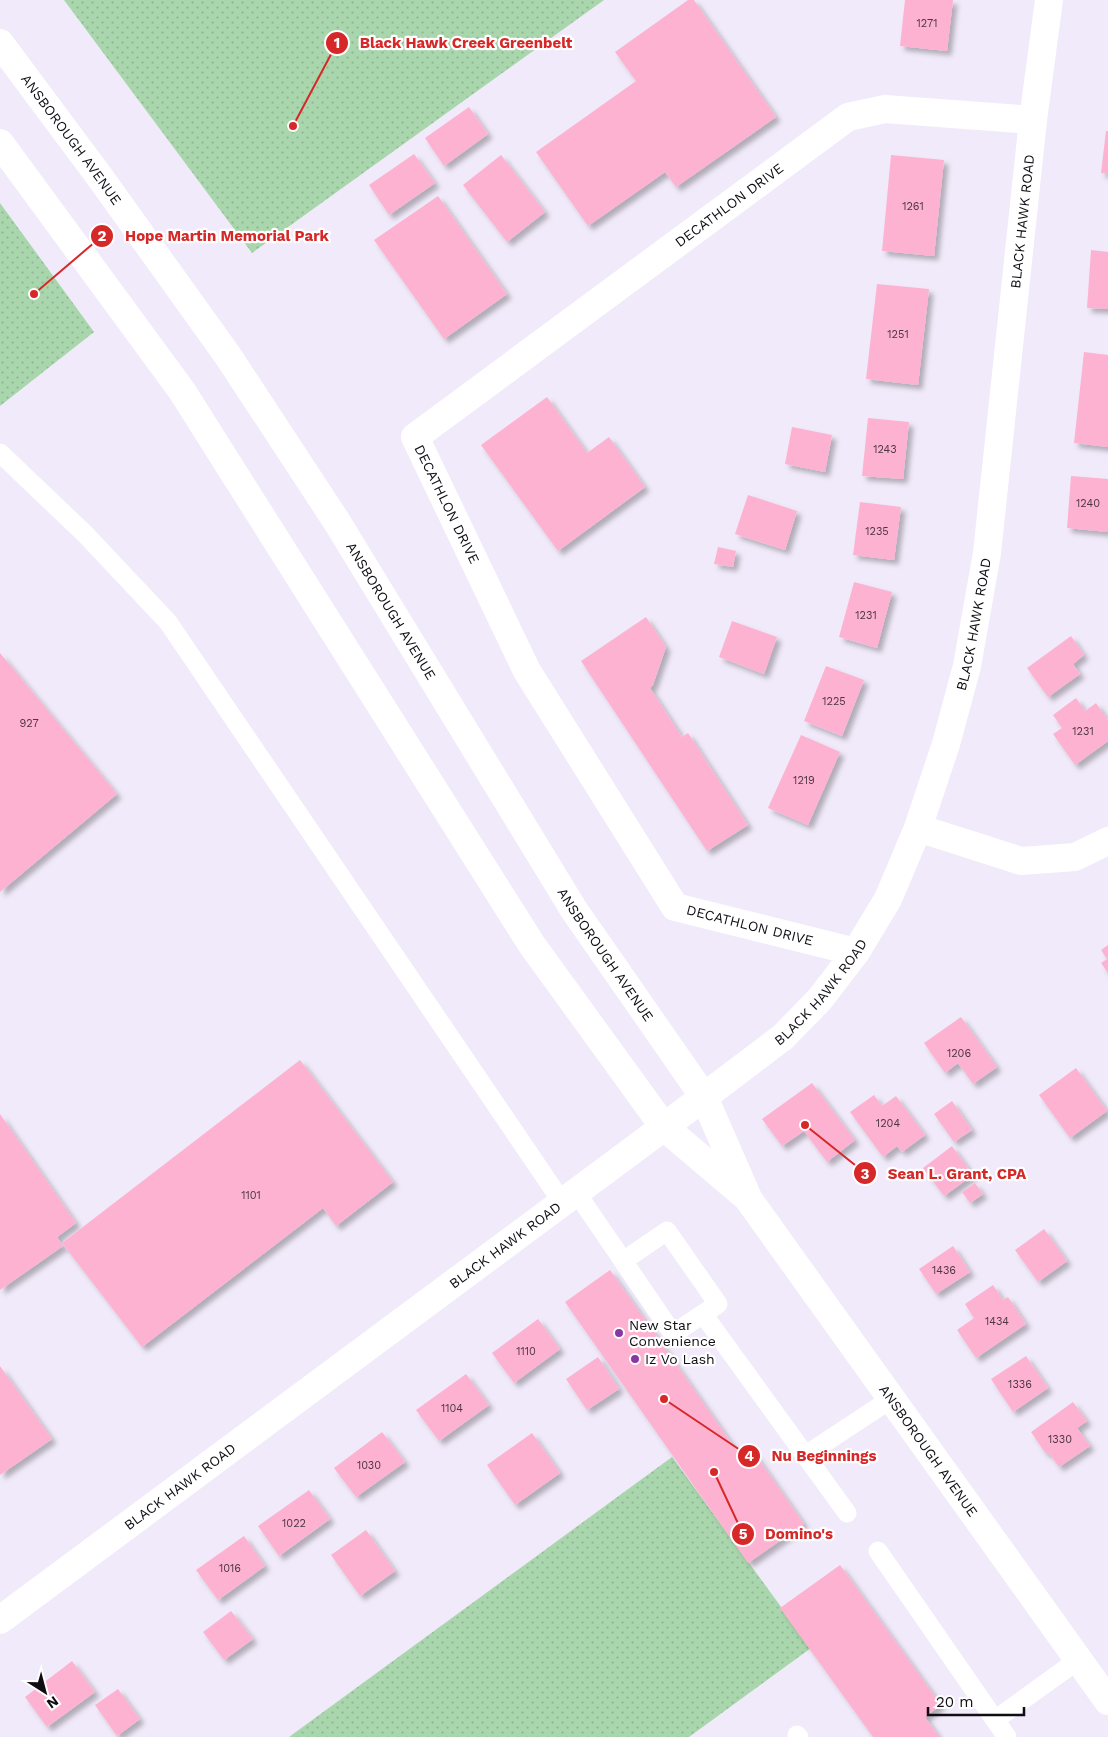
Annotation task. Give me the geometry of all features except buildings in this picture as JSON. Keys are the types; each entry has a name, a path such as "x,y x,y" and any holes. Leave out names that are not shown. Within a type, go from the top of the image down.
{"street":[{"name":"BLACK HAWK ROAD","path":"0,1620 783,1037 820,999 856,952 888,899 918,828 946,744 967,666 987,553 1033,120 1049,0"},
{"name":"ANSBOROUGH AVENUE","path":"0,42 228,356 338,522 574,910 704,1097 749,1200 1108,1701"},
{"name":"DECATHLON DRIVE","path":"856,952 675,907 527,671 415,437 848,117 885,109 1033,120"},
{"name":"ANSBOROUGH AVENUE","path":"0,143 182,391 532,945 664,1127 749,1200"},
{"path":"918,828 1021,861 1075,857 1108,841"}],"lane":[{"path":"0,452 85,534 168,622 569,1197 623,1261 673,1334 718,1304 667,1231 623,1261"},
{"path":"703,1314 847,1513"},
{"path":"806,1455 891,1398"},
{"path":"878,1552 1007,1737"},
{"path":"995,1720 1078,1660"}],"green space":[{"path":"64,0 604,0 252,253"},
{"path":"0,203 94,332 0,406"},
{"path":"672,1457 811,1648 689,1737 289,1737"}],"place":[{"name":"Black Hawk Creek Greenbelt","path":"293,126"},
{"name":"Hope Martin Memorial Park","path":"34,294"},
{"name":"Sean L. Grant, CPA","path":"805,1125"},
{"name":"New Star Convenience","path":"619,1333"},
{"name":"Iz Vo Lash","path":"635,1359"},
{"name":"Nu Beginnings","path":"664,1399"},
{"name":"Domino's","path":"714,1472"}]}
